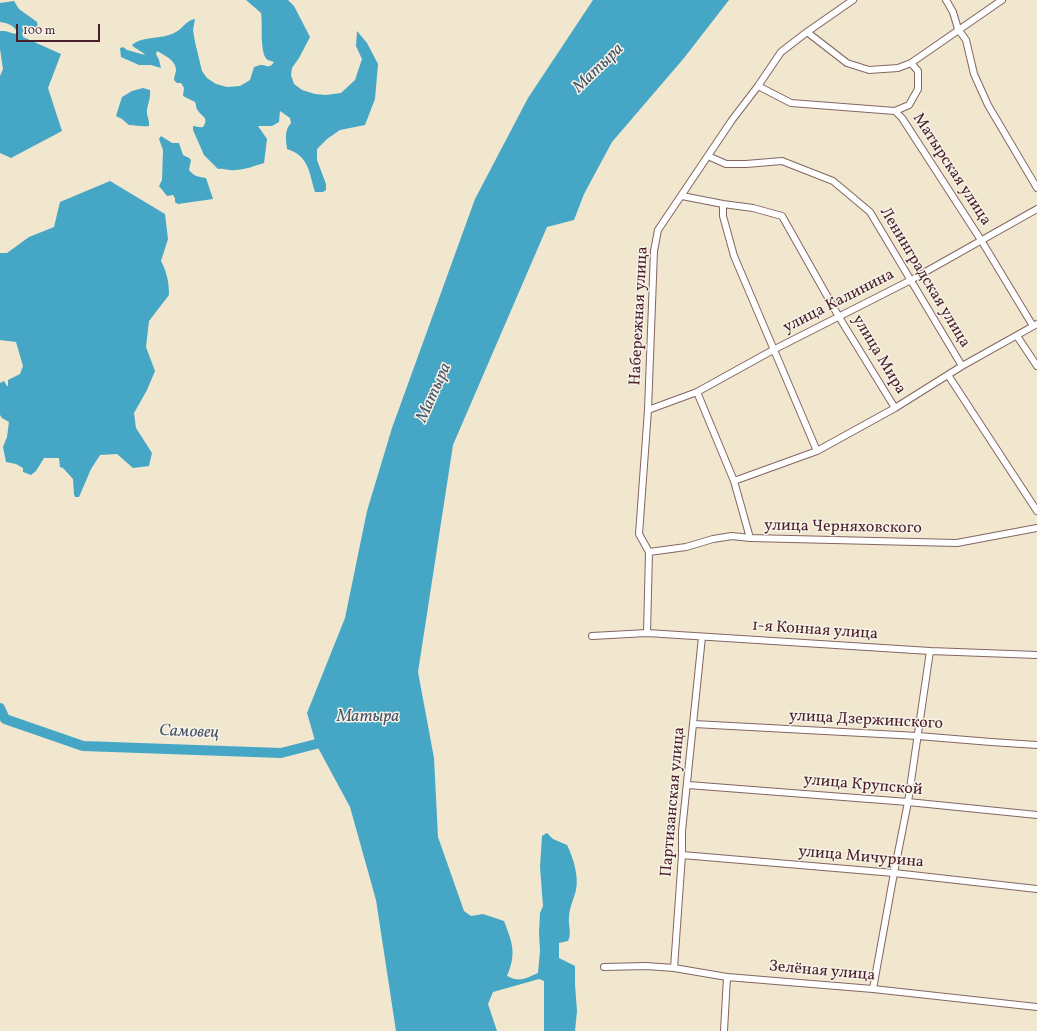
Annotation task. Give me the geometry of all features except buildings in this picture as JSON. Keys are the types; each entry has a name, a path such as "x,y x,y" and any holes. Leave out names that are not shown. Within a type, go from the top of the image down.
{"street":[{"name":"Набережная улица","path":"649,552 639,534 648,410 654,251 658,230 732,120 758,86 781,52 807,32 854,0"},
{"path":"946,0 953,12 958,29 966,40 974,74 988,105 1037,188"},
{"path":"807,32 847,63 869,70 898,68 911,63 958,29 1002,0"},
{"path":"895,110 909,105 918,89 918,71 911,63"},
{"name":"Матырская улица","path":"758,86 791,103 895,110 902,118 1035,325"},
{"name":"Ленинградская улица","path":"708,156 726,164 782,161 832,181 870,212 962,366"},
{"name":"улица Мира","path":"682,196 753,208 782,216 839,317 895,408"},
{"path":"723,204 723,216 734,256 817,451"},
{"name":"улица Калинина","path":"648,410 697,392 773,350 911,280 1037,210"},
{"path":"734,481 817,451 895,408 962,366 1035,325"},
{"path":"1017,336 1037,366"},
{"path":"948,375 1037,511"},
{"path":"697,392 734,481 750,538"},
{"name":"улица Черняховского","path":"649,552 686,547 713,539 732,536 750,538 957,544 1037,528"},
{"path":"647,634 649,552"},
{"name":"1-я Конная улица","path":"592,636 647,634 930,651 1037,655"},
{"name":"Партизанская улица","path":"674,968 682,855 682,831 702,637"},
{"path":"873,990 908,802 930,651"},
{"name":"улица Дзержинского","path":"694,724 1037,744"},
{"name":"улица Крупской","path":"688,784 1037,814"},
{"name":"улица Мичурина","path":"682,855 894,874 1037,889"},
{"name":"Зелёная улица","path":"604,966 674,968 727,977 1037,1007"},
{"path":"724,1031 727,977"}],"water":[{"path":"246,0 288,0 294,6 310,37 292,68 291,75 294,84 302,90 315,94 326,95 341,93 355,80 362,59 356,46 357,31 367,43 378,64 375,99 365,125 340,130 327,139 317,149 317,160 326,184 326,190 323,192 315,192 304,160 294,152 287,149 286,132 291,123 290,118 280,111 279,122 272,126 258,126 267,139 264,163 238,170 218,169 204,155 193,130 193,126 203,127 206,121 199,112 195,102 183,96 184,88 181,83 177,83 174,80 176,70 174,63 157,51 156,54 161,68 151,65 139,65 121,57 120,48 123,47 127,50 145,55 132,45 142,40 177,32 189,21 195,19 193,30 202,71 207,78 216,84 227,87 240,86 250,80 254,67 260,65 271,66 274,62 268,60 263,52 261,13"},
{"name":"Матыра","path":"593,0 729,0 684,58 612,142 584,194 574,220 547,227 453,445 418,672 434,758 438,837 464,911 471,916 483,914 504,921 511,942 513,954 507,976 519,979 538,973 540,951 540,913 543,906 540,867 542,836 547,833 553,839 567,845 575,867 577,885 569,914 569,938 568,941 559,943 559,958 575,966 577,1011 575,1031 544,1031 544,981 539,979 493,992 488,1004 497,1031 396,1031 376,900 350,807 316,744 307,713 345,618 367,511 392,428 475,199 528,98"},
{"path":"14,1 19,9 37,22 38,30 24,29 23,37 61,54 48,88 62,131 11,158 0,153 0,76 3,69 0,49 0,31 15,34 17,32 10,25 0,22 0,3"},
{"path":"143,88 150,90 147,112 149,126 129,125 116,116 122,97 132,91"},
{"path":"161,136 172,143 179,143 183,155 191,160 189,170 196,176 206,178 213,199 178,204 175,202 173,195 167,196 159,186 162,180 163,150 159,139"},
{"path":"110,181 165,214 168,239 161,261 165,269 169,286 169,295 149,321 146,347 155,371 147,390 134,413 136,428 152,453 149,466 133,468 117,454 100,455 91,469 79,497 75,497 73,479 63,468 60,467 59,458 44,458 36,471 31,475 23,472 23,468 16,464 6,462 3,447 7,437 9,422 0,415 0,383 4,381 8,386 8,380 20,374 23,366 16,342 0,340 0,253 7,253 29,237 54,227 60,202"}],"waterway":[{"name":"Самовец","path":"0,708 5,719 83,746 281,753 316,744 328,738"}]}
